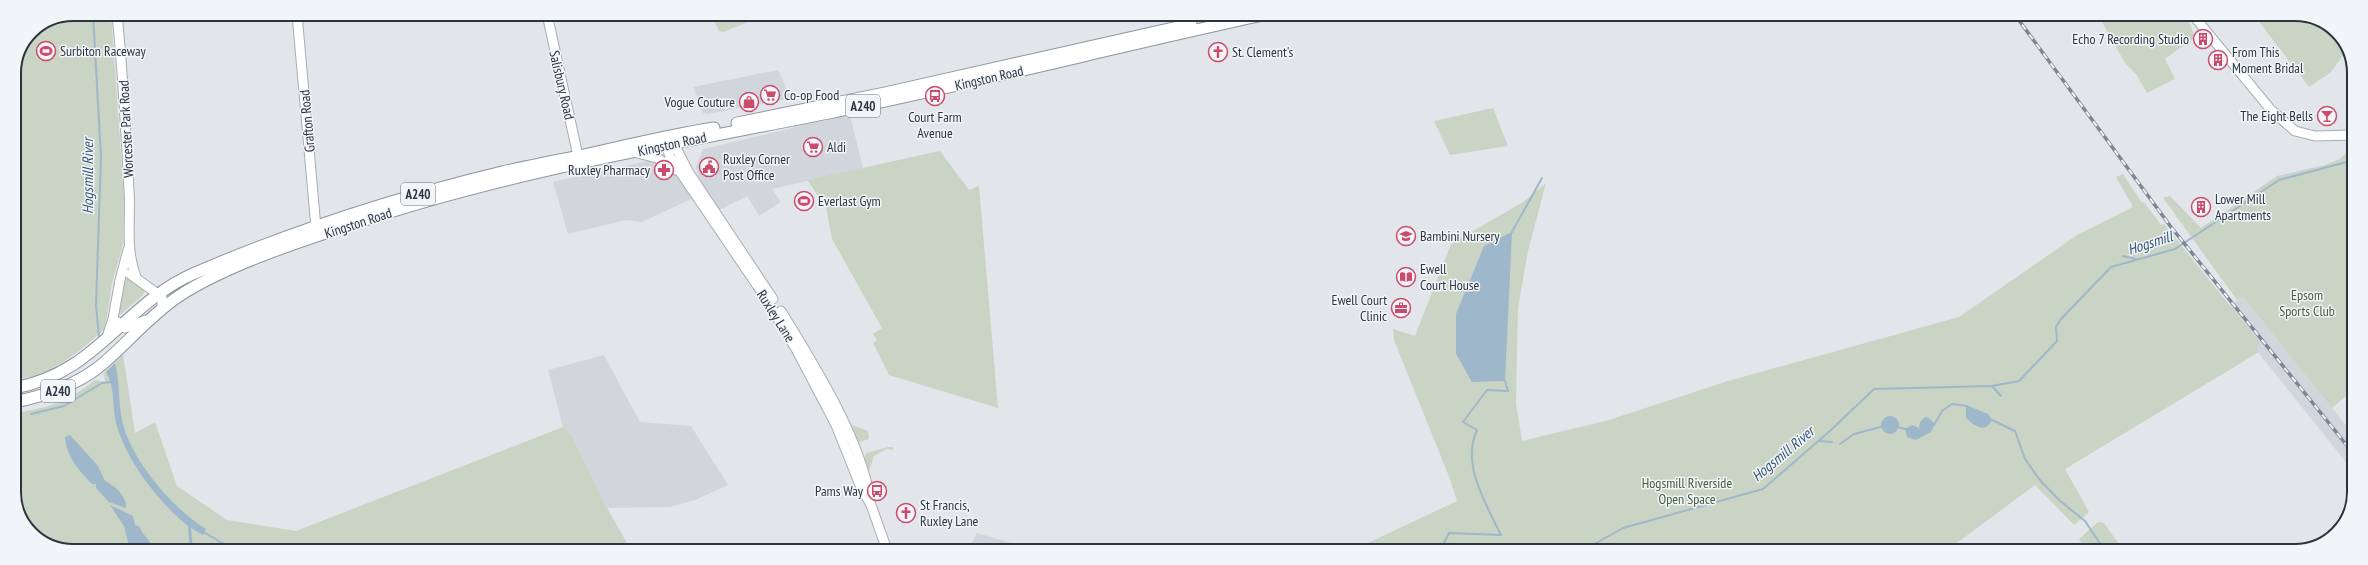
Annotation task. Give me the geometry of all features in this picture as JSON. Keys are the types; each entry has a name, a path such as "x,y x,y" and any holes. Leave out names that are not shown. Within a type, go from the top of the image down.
{"highway":[{"name":"Kingston Road","path":"21,400 59,390 97,369 159,312 181,294 211,279 288,246 351,224 471,190 632,152 668,140 1205,21"},
{"name":"Kingston Road","path":"120,326 159,294 194,274 316,228 428,191 503,172 578,156 892,100 1237,21"},
{"name":"A240","path":"21,386 45,380 64,371 90,355 120,326"}],"main road":[{"name":"Worcester Park Road","path":"118,21 124,84 130,218 129,245"},
{"name":"Grafton Road","path":"298,21 316,228"},
{"name":"Salisbury Road","path":"549,21 578,156"},
{"path":"2198,21 2271,110 2295,131 2315,136 2347,135"},
{"name":"Ruxley Lane","path":"668,140 670,157 763,294 796,349 836,425 860,485 871,505 885,544"},
{"name":"Ruxley Lane","path":"668,140 698,187 753,266 825,387 856,450 868,485 871,505"},
{"path":"632,152 666,162 683,176"},
{"path":"129,245 130,259 136,277"},
{"path":"104,343 115,313 120,278 129,245"},
{"path":"115,313 120,326 131,327 159,312 163,299 159,294 136,277 127,274 120,278"}],"shaded area":[{"path":"778,70 791,98 708,114 703,113 693,87"},
{"path":"850,115 863,168 772,189 781,202 759,216 747,196 719,210 700,181 696,167 703,149 793,128 793,125"},
{"path":"652,160 673,170 693,198 642,222 626,220 568,234 553,182"},
{"path":"2243,297 2347,427 2347,464 2261,356 2225,308"},
{"path":"604,355 640,422 691,426 728,485 695,500 670,507 607,508 572,436 563,427 548,370"},
{"path":"977,533 1015,544 971,544"}],"green space":[{"path":"73,21 111,21 124,197 123,244 112,283 105,329 85,346 52,369 21,378 22,63 25,53 36,36 53,25"},
{"path":"714,21 748,21 724,32 719,31"},
{"path":"2101,21 2188,21 2195,37 2165,59 2175,79 2147,93 2136,74 2125,63"},
{"path":"2259,21 2305,22 2321,28 2338,44 2344,55 2330,73 2309,87"},
{"path":"1493,108 1508,146 1450,155 1434,121"},
{"path":"940,151 969,190 979,186 998,408 889,375 873,343 877,340 873,334 882,328 832,239 826,207 807,180"},
{"name":"Epsom Sports Club","path":"2347,152 2347,395 2332,408 2243,297 2237,300 2163,198 2170,196 2201,228 2277,176 2325,165 2340,159"},
{"name":"Hogsmill Riverside Open Space","path":"2123,174 2142,203 2144,202 2161,225 2164,224 2261,344 2256,347 2259,352 2065,469 2089,512 2074,525 2035,485 1955,544 1366,544 1457,501 1450,479 1394,340 1393,329 1415,336 1451,244 1523,202 1546,183 1528,251 1518,308 1516,403 1522,441 1609,420 1728,381 1959,317 2077,235 2133,207 2116,177"},
{"path":"130,278 145,290 143,295 120,315 119,301 121,287 125,279"},
{"path":"123,354 135,433 155,422 177,486 227,520 296,531 563,427 572,436 607,508 628,544 73,544 53,540 34,526 25,512 22,502 21,412 57,403 85,388 95,380 105,382 104,373"},
{"path":"847,423 868,431 869,439 859,442 854,439"},
{"path":"893,447 893,450 887,449 874,456 868,473 864,463 866,453"},
{"path":"2098,522 2104,523 2119,544 2082,544 2079,539"}],"water":[{"path":"1512,232 1505,381 1472,382 1456,354 1456,314 1484,246"},
{"path":"115,363 118,377 122,420 134,451 143,466 167,496 180,509 206,529 203,535 191,528 192,544 190,544 188,526 155,493 135,466 127,451 116,423 111,384 106,372"},
{"path":"1966,405 1988,414 1992,420 1986,427 1983,428 1976,426 1966,418"},
{"path":"1890,416 1896,419 1899,425 1896,431 1890,434 1884,431 1881,425 1884,419"},
{"path":"1925,417 1929,418 1935,424 1931,432 1916,440 1907,437 1905,429 1912,425 1919,428 1920,422"},
{"path":"70,435 98,466 105,481 113,485 120,492 125,500 126,508 109,502 96,488 96,484 92,484 78,469 68,451 66,444 65,437"},
{"path":"110,505 133,516 135,525 140,527 151,544 128,544 124,526"}],"waterway":[{"name":"Hogsmill River","path":"93,21 101,157 96,305 99,337"},
{"name":"Hogsmill River","path":"1594,544 1623,528 1763,489 1831,430 1874,389 1992,386 2019,381 2057,341 2056,327 2061,319 2111,267 2175,249 2279,180 2347,162"},
{"path":"1512,232 1542,178"},
{"name":"Hogsmill","path":"2123,256 2136,259"},
{"path":"1444,544 1449,533 1501,535 1477,484 1472,456 1473,443 1477,430 1463,422 1487,390 1508,391 1505,381"},
{"path":"31,414 64,406 102,383 112,382"},
{"path":"1992,386 2001,396"},
{"name":"Hogsmill River","path":"1934,425 1942,411 1952,404 1967,406"},
{"name":"Hogsmill River","path":"1990,419 2015,431 2025,459 2039,479 2059,500 2085,521 2100,544"},
{"name":"Hogsmill River","path":"1840,444 1854,434 1884,426"},
{"name":"Hogsmill River","path":"1897,427 1906,429"},
{"path":"1819,441 1832,442"},
{"name":"Hogsmill River","path":"202,531 224,544"}],"railway":[{"path":"2019,21 2171,227 2347,446"}],"place":[{"name":"Echo 7 Recording Studio","path":"2203,39"},
{"name":"Surbiton Raceway","path":"46,51"},
{"name":"St. Clement's","path":"1218,52"},
{"name":"From This Moment Bridal","path":"2218,60"},
{"name":"Co-op Food","path":"770,95"},
{"name":"Court Farm Avenue","path":"935,96"},
{"name":"Vogue Couture","path":"749,102"},
{"name":"The Eight Bells","path":"2327,116"},
{"name":"Aldi","path":"813,147"},
{"name":"Ruxley Corner Post Office","path":"709,167"},
{"name":"Ruxley Pharmacy","path":"664,170"},
{"name":"Everlast Gym","path":"804,201"},
{"name":"Lower Mill Apartments","path":"2201,207"},
{"name":"Bambini Nursery","path":"1406,236"},
{"name":"Ewell Court House","path":"1406,277"},
{"name":"Ewell Court Clinic","path":"1401,308"},
{"name":"Pams Way","path":"877,491"},
{"name":"St Francis, Ruxley Lane","path":"906,513"}]}
